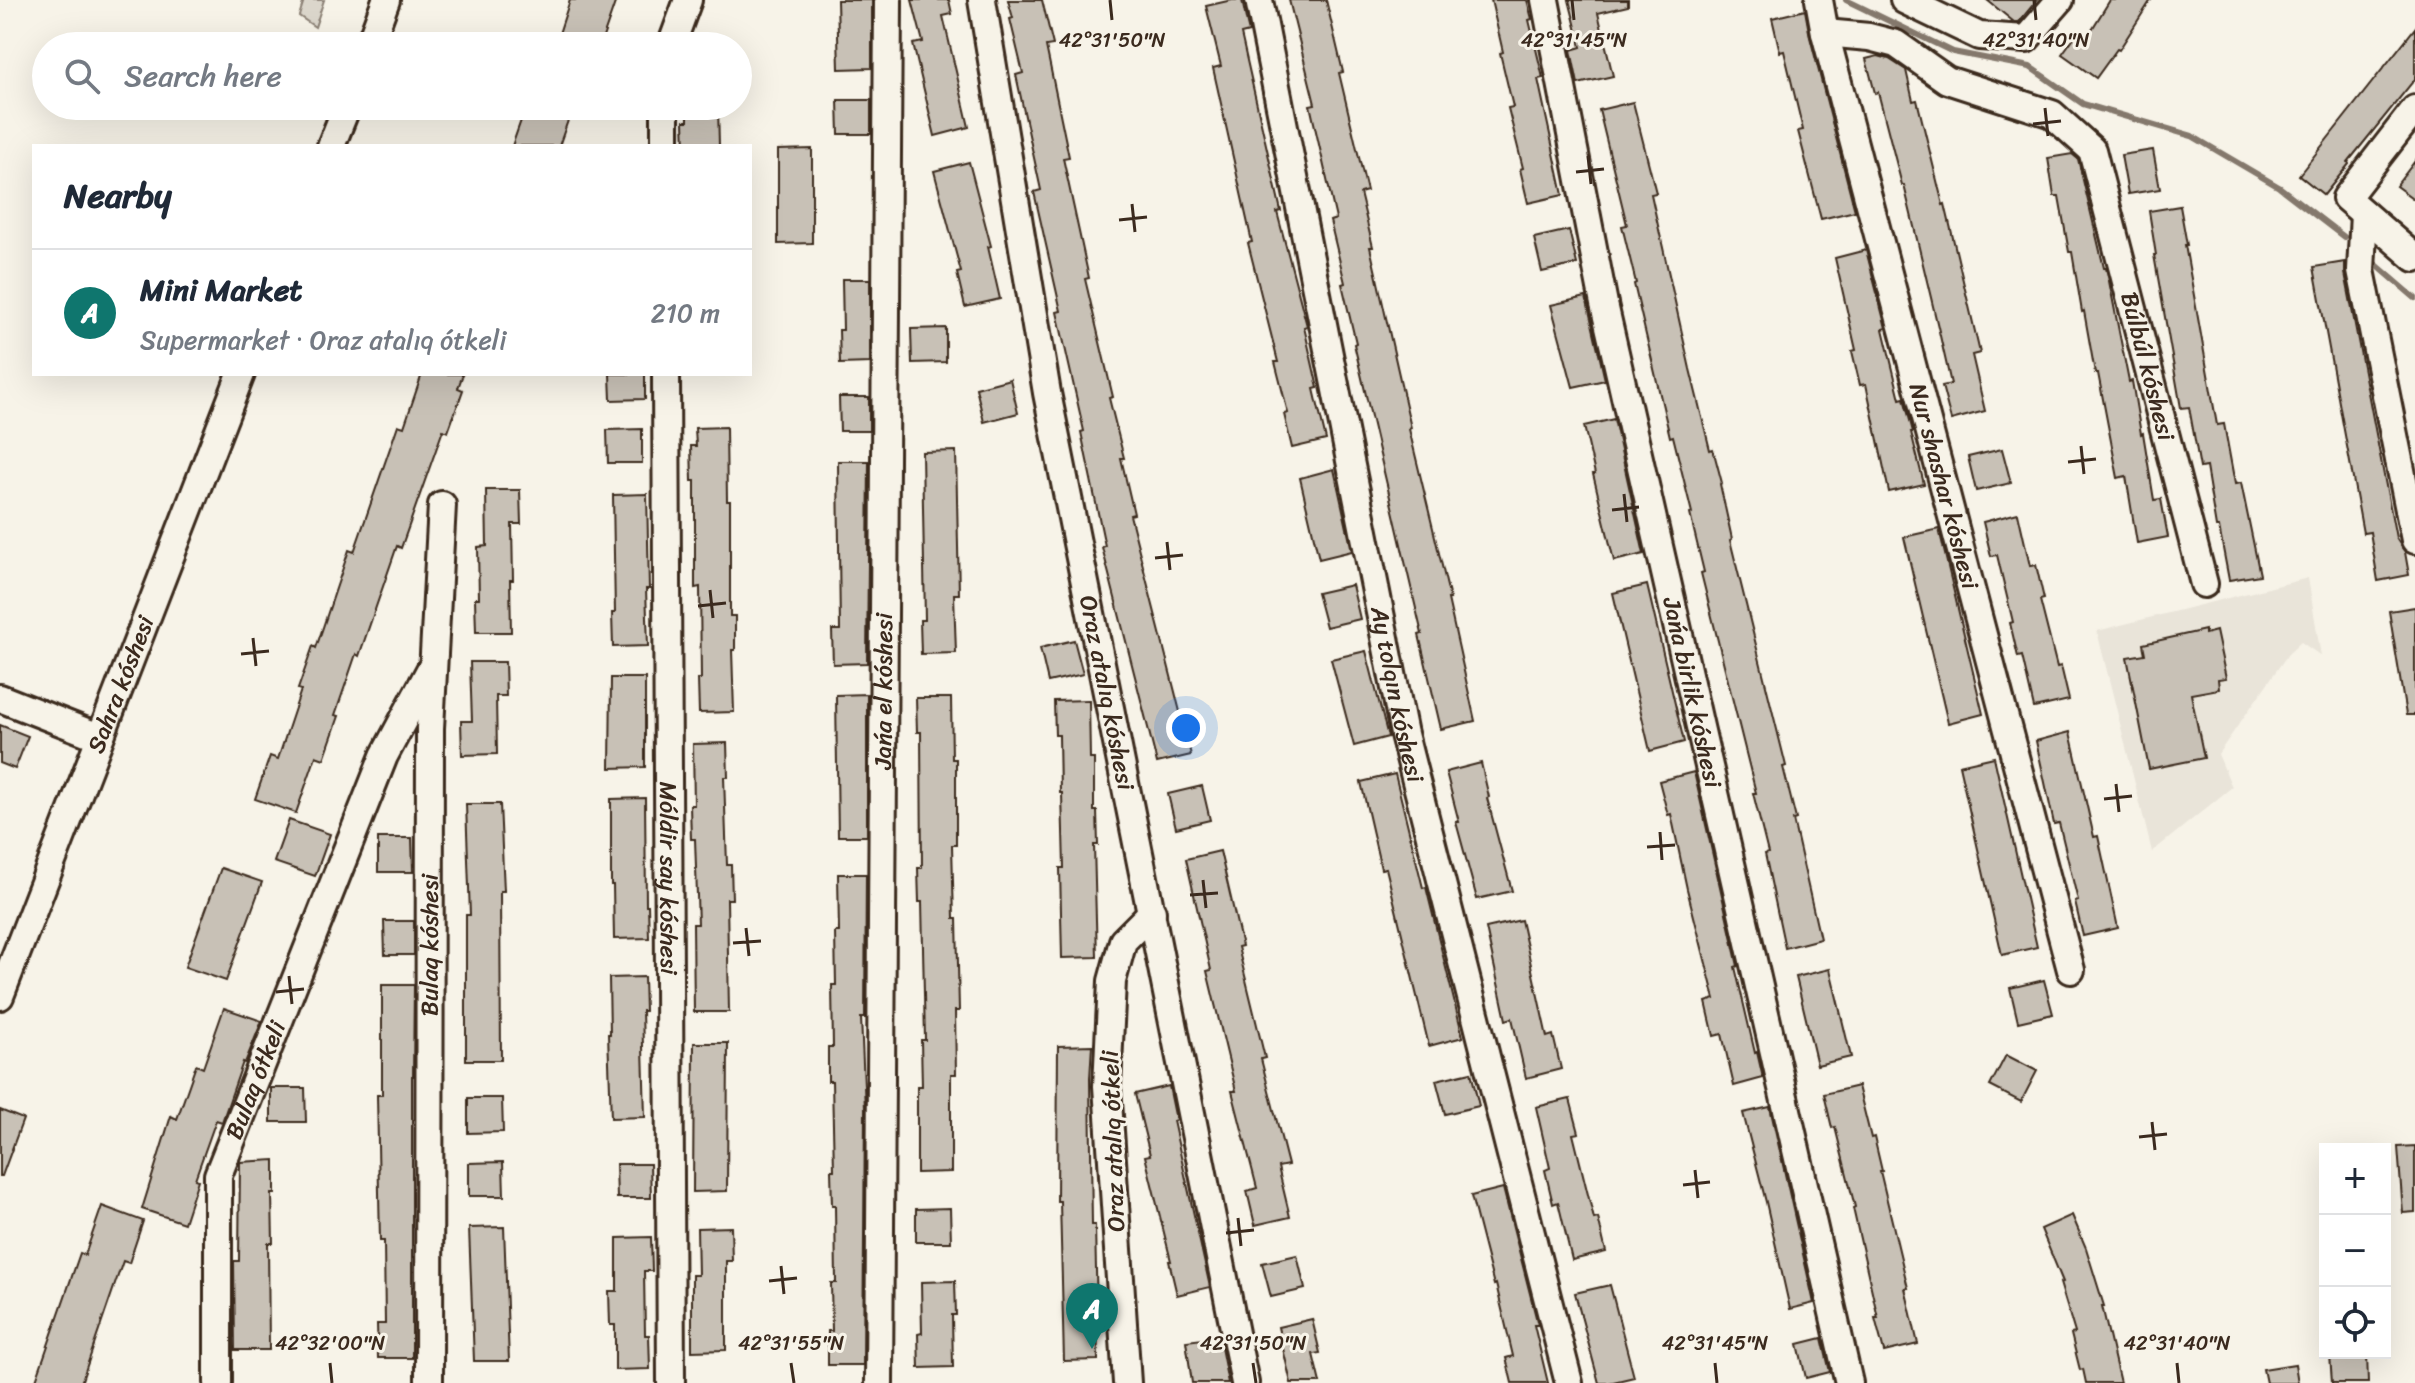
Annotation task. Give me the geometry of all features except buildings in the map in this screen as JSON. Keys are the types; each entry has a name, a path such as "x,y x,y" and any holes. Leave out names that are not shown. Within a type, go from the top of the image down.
{"street":[{"path":"374,32 386,0"},
{"path":"676,32 688,0"},
{"name":"Jańa el kóshesi","path":"879,1383 888,0"},
{"name":"Oraz atalıq kóshesi","path":"982,0 1047,393 1245,1383"},
{"name":"Ay tolqın kóshesi","path":"1259,0 1404,734 1569,1383"},
{"name":"Jańa birlik kóshesi","path":"1545,0 1604,304 1849,1383"},
{"name":"Nur shashar kóshesi","path":"1819,0 1825,33 2071,970"},
{"path":"1904,0 1979,36 2026,39 2060,0"},
{"name":"Búlbúl kóshesi","path":"1825,33 1869,37 1896,44 1947,80 2052,114 2092,150 2204,584"},
{"path":"2415,109 2355,206 2361,270 2415,540"},
{"path":"332,144 341,120"},
{"path":"665,120 665,144"},
{"path":"2355,206 2415,258"},
{"name":"Sahra kóshesi","path":"0,996 10,942 99,737 240,376"},
{"name":"Móldir say kóshesi","path":"666,376 671,1383"},
{"name":"Bulaq kóshesi","path":"429,1383 430,728 442,505"},
{"name":"Bulaq ótkeli","path":"218,1383 218,1175 384,756 434,662"},
{"path":"0,698 99,737"},
{"name":"Oraz atalıq ótkeli","path":"1127,1383 1107,1086 1112,981 1123,941 1152,912"}],"shaded area":[{"path":"304,0 324,0 315,27 299,16"},
{"path":"2308,578 2321,656 2301,642 2288,654 2218,754 2232,787 2152,852 2097,631"}],"waterway":[{"path":"1846,0 1953,52 2030,67 2083,104 2192,136 2279,187 2344,237"},
{"path":"2372,261 2415,298"}],"place":[{"name":"Mini Market","path":"1092,1349"}]}
